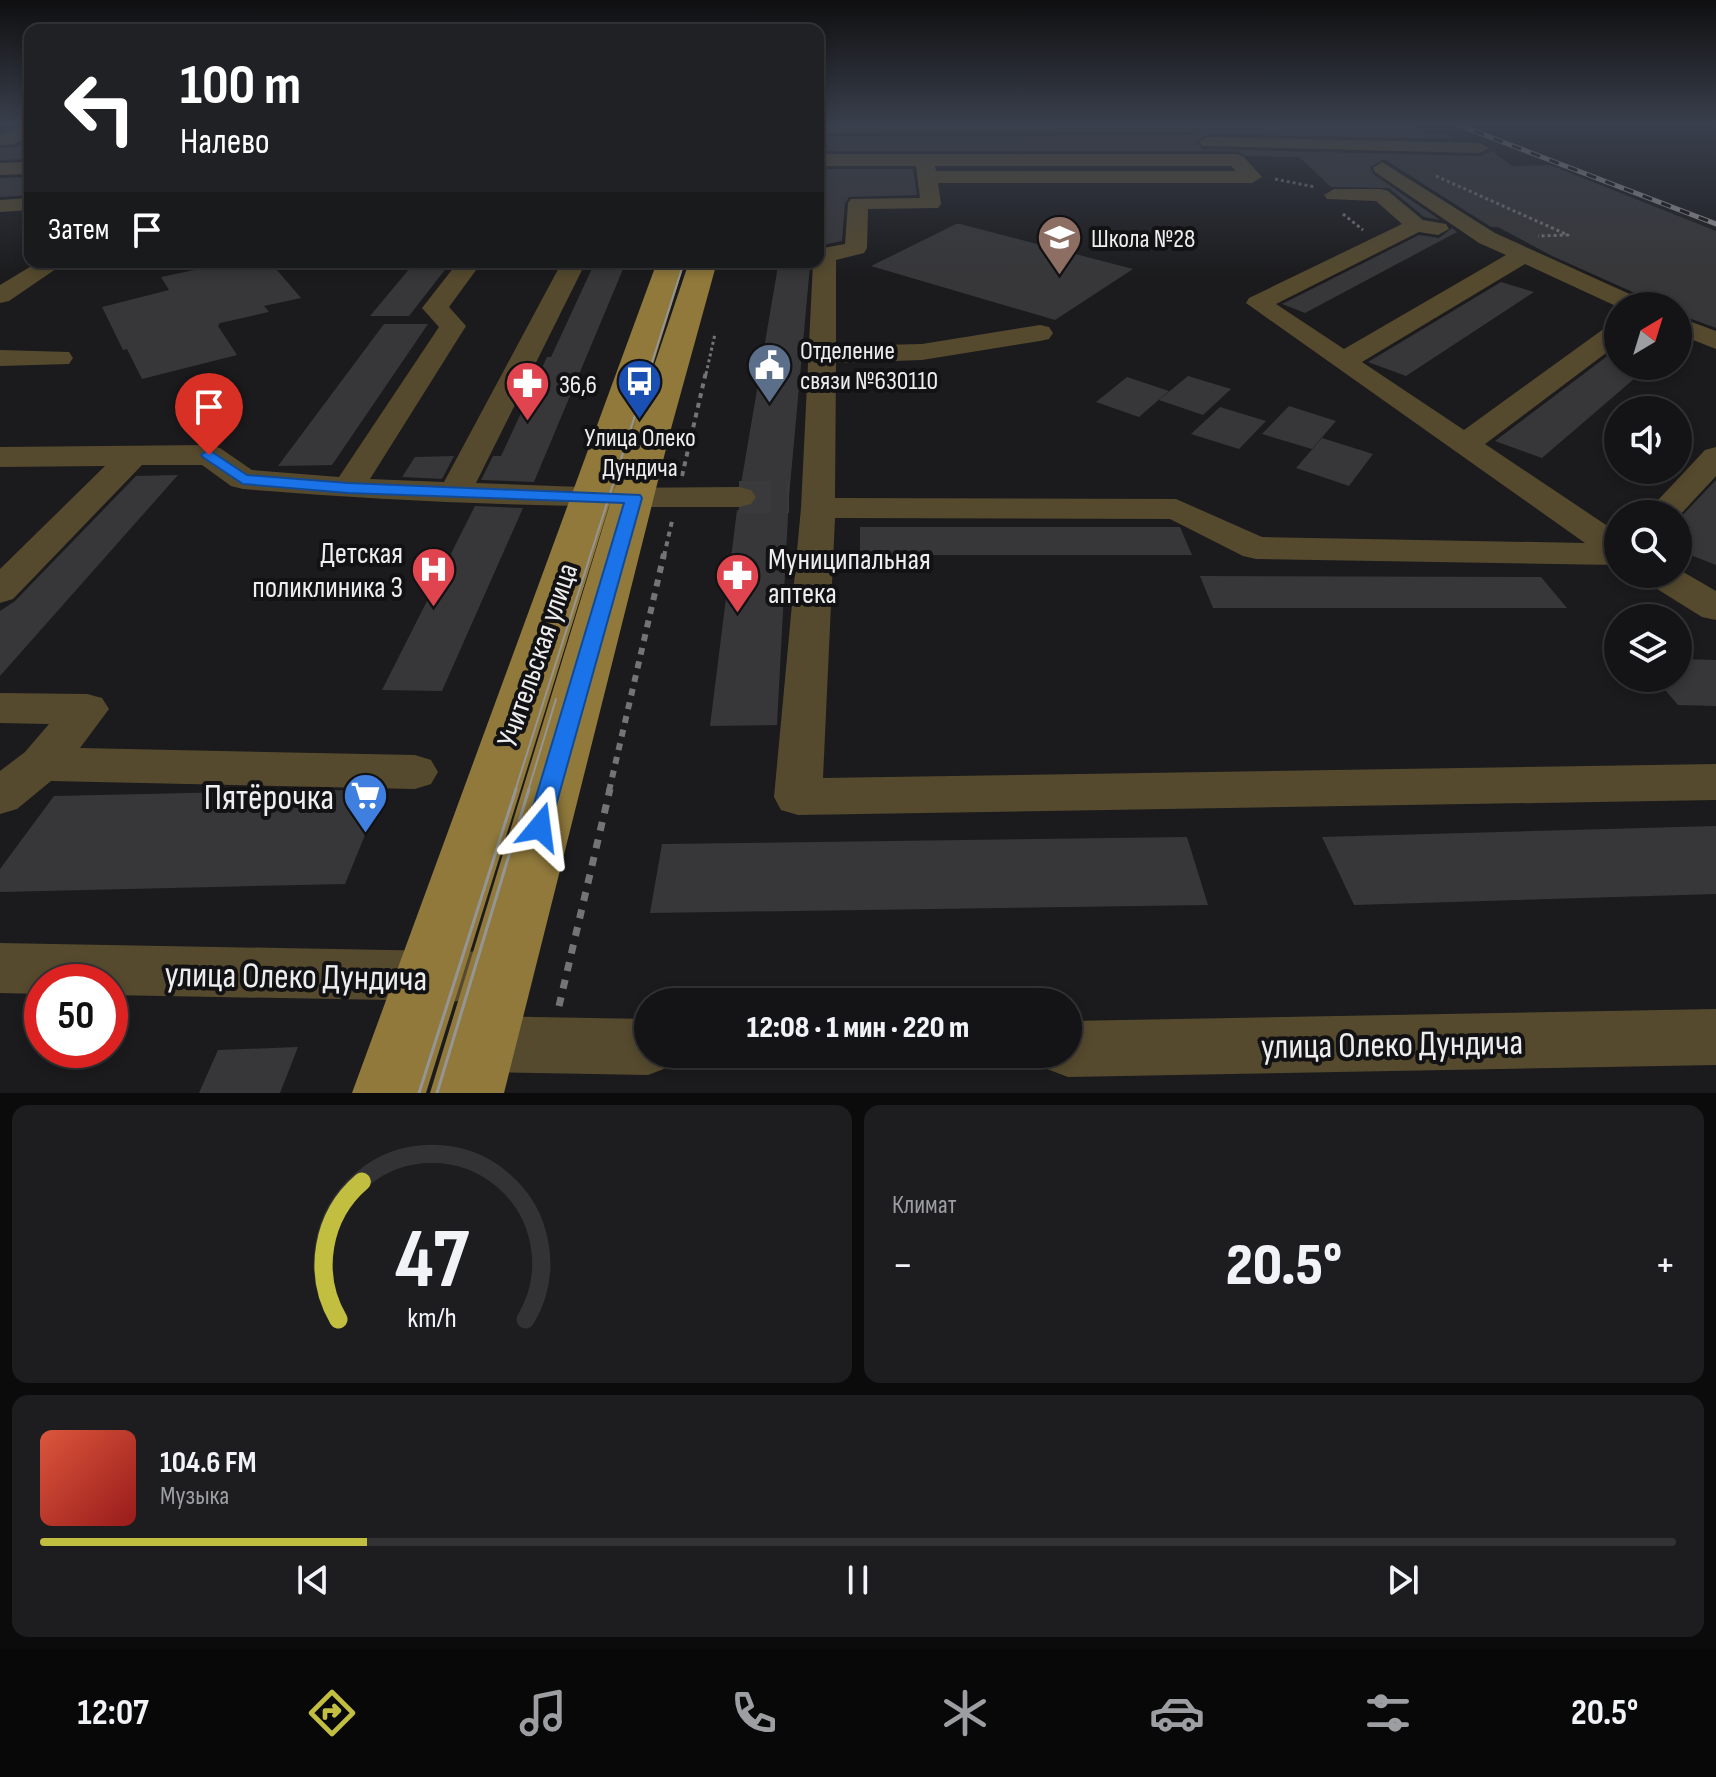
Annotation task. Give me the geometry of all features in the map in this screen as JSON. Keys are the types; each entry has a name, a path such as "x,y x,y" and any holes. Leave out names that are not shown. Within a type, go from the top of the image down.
{"main road":[{"name":"Учительская улица","path":"389,1093 428,977 633,501 670,268"},
{"name":"Учительская улица","path":"474,1068 497,977 701,268"}],"street":[{"path":"824,255 856,248 858,203 931,204 927,175"},
{"path":"1393,175 1487,238 1605,292"},
{"path":"0,185 24,183"},
{"path":"1334,195 1381,195 1416,225 1487,238"},
{"path":"0,206 24,204"},
{"path":"0,218 24,218"},
{"path":"1416,225 1258,303 1604,542"},
{"path":"1344,361 1523,255"},
{"path":"0,296 44,268"},
{"path":"348,488 453,326 435,308 465,268"},
{"path":"455,492 571,268"},
{"path":"821,268 822,355 808,500 798,797 1716,782"},
{"path":"1692,331 1716,341"},
{"path":"822,355 922,352 1040,333"},
{"path":"1465,444 1604,341"},
{"path":"0,358 59,358"},
{"path":"0,457 209,455 243,479 348,488 633,501 739,497"},
{"path":"0,591 133,456"},
{"path":"1675,500 1716,457"},
{"path":"808,500 1176,509 1256,548 1604,552"},
{"path":"1682,588 1716,608"},
{"path":"0,708 87,709 41,764 0,796"},
{"path":"41,764 415,772"},
{"name":"улица Олеко Дундича","path":"0,968 497,977"},
{"name":"улица Олеко Дундича","path":"1082,1049 1716,1037"},
{"path":"474,1068 550,1046 634,1047"}],"path":[{"path":"1433,175 1568,235 1487,238"},
{"path":"682,477 717,324"},
{"path":"550,1046 633,501"}],"building":[{"path":"824,175 914,175 917,195 849,197 845,203 842,241 824,245"},
{"path":"1318,175 1374,175 1440,220 1424,217 1389,188 1331,187"},
{"path":"1409,175 1575,175 1716,231 1716,328 1692,319 1692,292 1633,292 1550,255 1498,227 1491,227"},
{"path":"24,177 24,195 0,197 0,178"},
{"path":"956,224 1133,269 1055,320 871,266"},
{"path":"1452,228 1457,232 1305,313 1282,304 1419,235 1439,238"},
{"path":"204,268 275,268 301,298 264,306 269,312 220,323 218,326 237,355 142,379 127,349 123,350 102,307 169,290 161,277"},
{"path":"410,268 446,268 409,316 370,316"},
{"path":"592,268 623,268 534,482 481,480 493,456 501,456 547,357 551,357"},
{"path":"778,268 810,268 789,497 777,725 710,726 737,510 752,507 759,497 753,488 741,484"},
{"path":"1501,282 1534,292 1406,376 1368,362"},
{"path":"384,324 428,324 332,465 278,466"},
{"path":"1604,359 1604,380 1633,380 1614,396 1604,396 1604,405 1542,458 1495,441"},
{"path":"1188,376 1231,389 1203,415 1159,400"},
{"path":"1127,377 1169,391 1139,417 1096,402"},
{"path":"1289,406 1336,421 1312,449 1262,434"},
{"path":"1220,407 1266,421 1239,449 1191,434"},
{"path":"1322,438 1373,454 1349,486 1296,468"},
{"path":"454,456 442,479 402,477 415,457"},
{"path":"178,475 0,676 0,611 15,601 136,476"},
{"path":"1716,480 1716,565 1692,556 1692,505"},
{"path":"475,506 523,508 442,691 382,690"},
{"path":"860,527 1180,527 1192,555 860,555"},
{"path":"1200,576 1541,577 1567,608 1213,608"},
{"path":"1692,659 1716,660 1716,706 1678,705 1667,692 1692,692"},
{"path":"383,791 345,884 0,892 0,869 54,796"},
{"path":"1716,826 1716,894 1354,905 1322,837"},
{"path":"1187,837 1208,905 650,913 662,844"},
{"path":"298,1047 280,1093 199,1093 218,1050"}],"tunnel":[{"path":"739,497 789,497"}],"tram line":[{"path":"515,791 682,268"},
{"path":"528,791 556,699"},
{"path":"419,1093 516,789"},
{"path":"437,1093 529,789"}],"railway":[{"path":"1589,175 1716,224"}],"place":[{"name":"Школа №28","path":"1060,277"},
{"name":"Отделение связи №630110","path":"769,404"},
{"name":"Улица Олеко Дундича","path":"640,421"},
{"name":"36,6","path":"528,423"},
{"name":"Детская поликлиника 3","path":"434,609"},
{"name":"Муниципальная аптека","path":"737,615"},
{"name":"Пятёрочка","path":"365,835"}],"route":[{"path":"209,455 243,479 348,488 634,498 540,827"}]}
